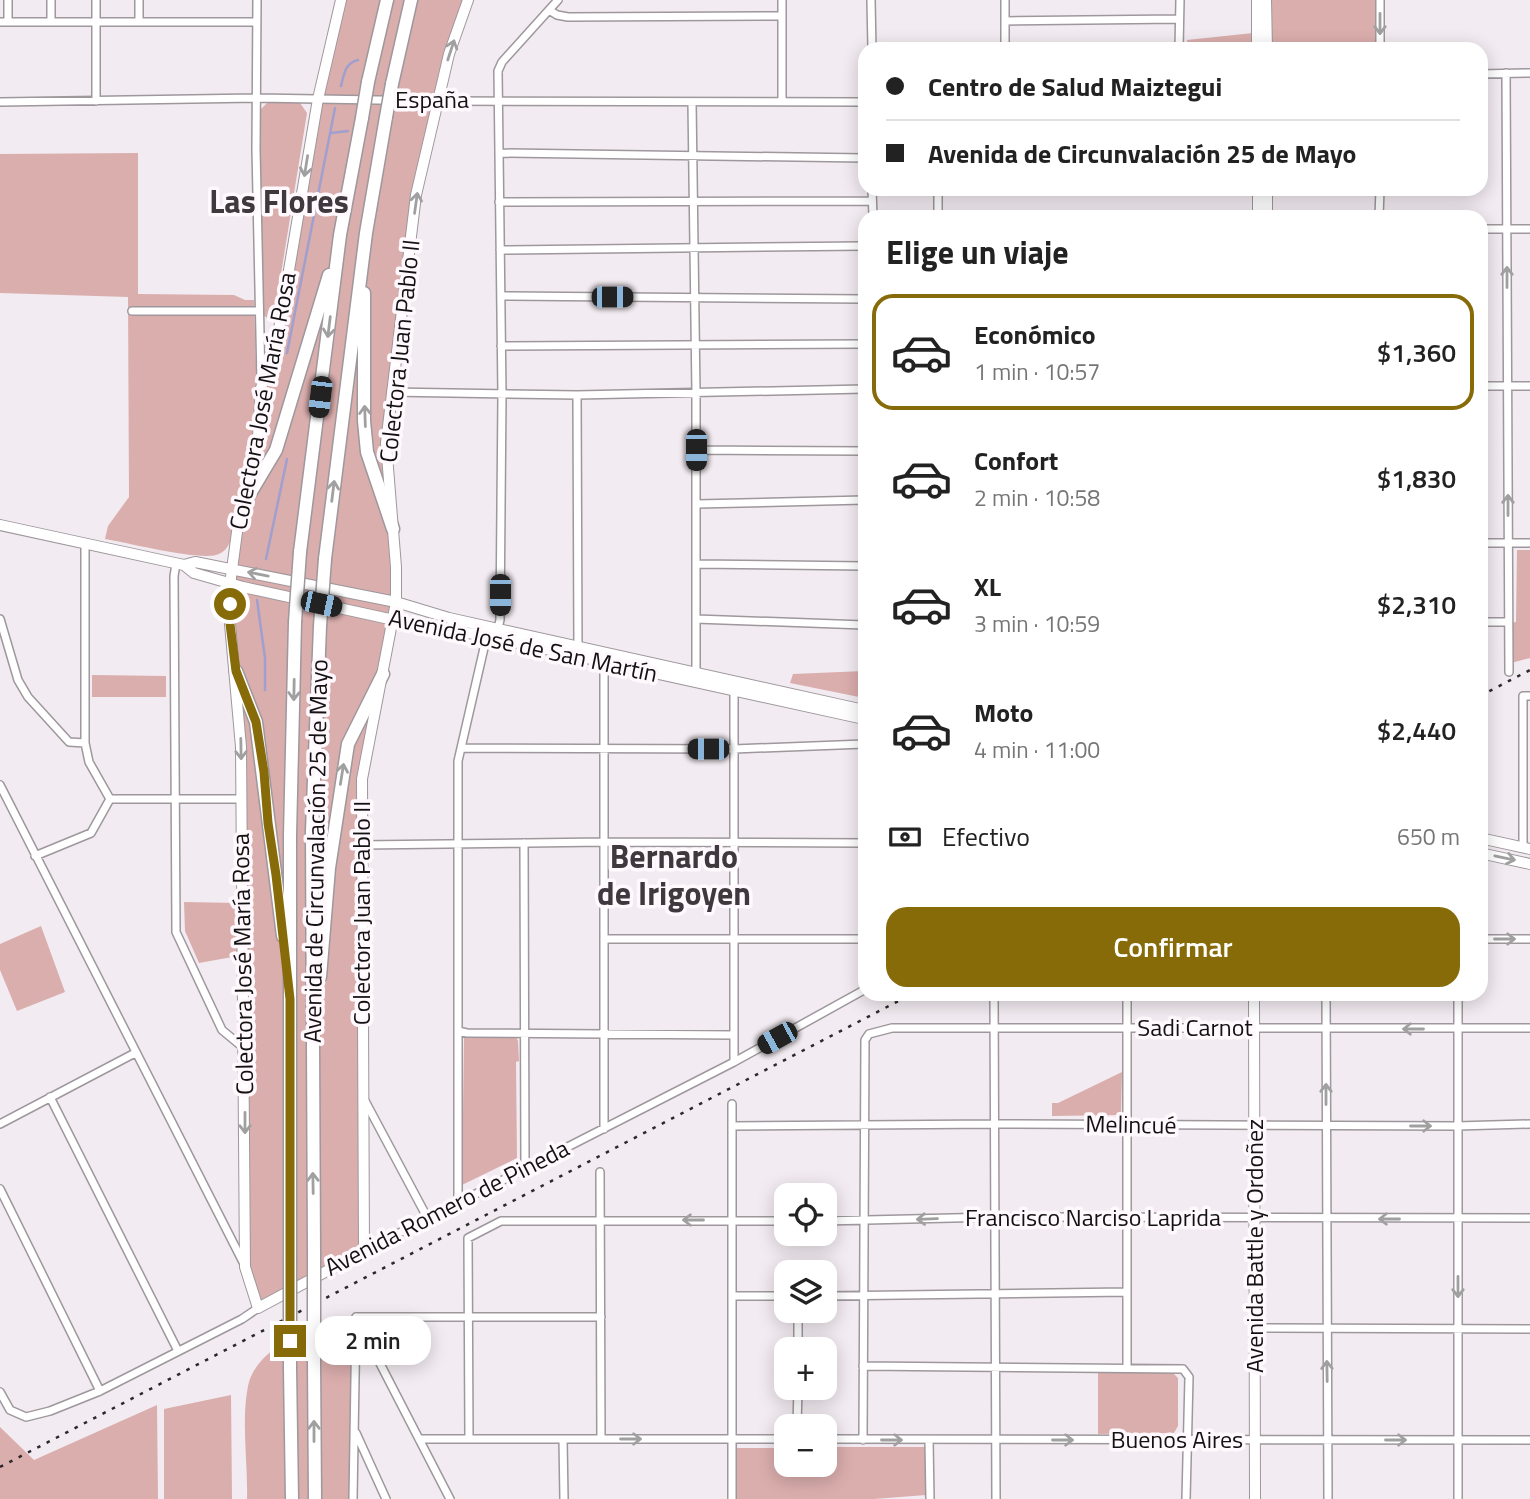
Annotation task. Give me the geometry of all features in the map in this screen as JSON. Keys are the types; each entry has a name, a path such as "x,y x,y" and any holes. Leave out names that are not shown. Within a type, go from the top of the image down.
{"highway":[{"name":"Avenida de Circunvalación 25 de Mayo","path":"292,1499 290,835 300,552 340,234 368,82 387,0"},
{"name":"Avenida de Circunvalación 25 de Mayo","path":"315,1499 312,831 320,626 325,559 366,233 392,84 411,0"},
{"path":"366,233 365,432 367,452 393,529"},
{"path":"245,502 276,450 317,320 340,234"},
{"path":"236,671 256,722 290,999"},
{"path":"312,1085 329,868 342,775 348,744 383,674"}],"main road":[{"name":"Colectora José María Rosa","path":"258,1308 245,1267 241,747 230,624 230,583 258,437 261,388 279,329 318,99 341,0"},
{"name":"Colectora Juan Pablo II","path":"364,1251 362,779 397,602 386,443 416,195 449,54 468,0"},
{"path":"1257,0 1257,42"},
{"path":"1266,0 1267,42"},
{"name":"Avenida José de San Martín","path":"0,525 180,565 194,573 230,583 394,620 578,651 858,717"},
{"name":"Avenida José de San Martín","path":"180,565 195,562 397,602 578,651 604,662 696,677"},
{"name":"Avenida José de San Martín","path":"734,686 858,709"},
{"path":"1488,840 1527,848"},
{"path":"1488,855 1530,863"},
{"name":"Avenida Battle y Ordoñez","path":"1254,1001 1255,1499"},
{"name":"Avenida Romero de Pineda","path":"258,1308 364,1251"}],"street":[{"path":"8,0 4,22 257,22"},
{"path":"51,0 51,22"},
{"path":"96,0 96,101"},
{"path":"139,0 139,22"},
{"path":"257,0 261,388"},
{"path":"458,1203 458,761 484,648 498,628 500,620 502,395 499,67 558,0"},
{"path":"782,0 782,102"},
{"path":"871,0 872,42"},
{"path":"1005,0 1005,42"},
{"path":"1179,42 1180,0"},
{"path":"1380,0 1380,42"},
{"path":"549,10 556,15 568,17 782,16"},
{"path":"1005,21 1180,19"},
{"path":"1506,73 1509,672"},
{"path":"1488,74 1530,73"},
{"name":"España","path":"0,102 257,98 858,102"},
{"path":"692,102 696,345 696,677"},
{"path":"499,153 858,158"},
{"path":"872,196 873,210"},
{"path":"499,202 872,201"},
{"path":"1488,229 1530,229"},
{"path":"500,250 858,246"},
{"path":"500,296 858,299"},
{"path":"132,311 259,311"},
{"path":"501,346 858,344"},
{"path":"1488,386 1530,386"},
{"path":"391,392 577,396 858,389"},
{"path":"577,396 578,651"},
{"path":"696,450 858,451"},
{"path":"697,504 858,500"},
{"path":"1488,543 1530,543"},
{"path":"85,544 85,743 89,762 110,799"},
{"path":"696,564 858,566"},
{"path":"180,565 174,576 176,932 222,1030 245,1049"},
{"path":"0,619 18,680 28,697 69,742 85,743"},
{"path":"696,619 858,625"},
{"path":"1488,622 1508,622"},
{"path":"604,662 604,1129"},
{"path":"734,686 734,1062"},
{"path":"1527,696 1527,848"},
{"path":"461,748 734,749 858,744"},
{"path":"0,785 245,1267"},
{"path":"110,799 241,799"},
{"path":"35,856 92,833 110,799"},
{"path":"361,845 858,843"},
{"path":"524,844 525,1168"},
{"path":"604,939 858,939"},
{"path":"1488,939 1530,939"},
{"name":"Avenida Romero de Pineda","path":"364,1251 734,1062 858,993"},
{"path":"994,1001 996,1499"},
{"path":"1127,1001 1127,1368"},
{"path":"1326,1001 1328,1499"},
{"path":"1458,1001 1458,1499"},
{"name":"Sadi Carnot","path":"865,1126 865,1040 869,1034 892,1028 1530,1028"},
{"path":"458,1031 734,1035"},
{"path":"0,1124 135,1053"},
{"path":"50,1097 178,1351"},
{"path":"364,1098 428,1219"},
{"path":"732,1104 732,1499"},
{"name":"Melincué","path":"732,1126 1530,1124"},
{"path":"863,1440 865,1126"},
{"path":"600,1172 601,1439"},
{"path":"0,1189 100,1391"},
{"name":"Francisco Narciso Laprida","path":"837,1221 995,1217 1530,1218"},
{"path":"469,1439 468,1238 501,1221 774,1221"},
{"path":"837,1297 1126,1292"},
{"path":"732,1296 774,1296"},
{"name":"Avenida Romero de Pineda","path":"0,1392 10,1410 26,1417 50,1411 100,1391 242,1319 258,1308"},
{"path":"356,1317 601,1317"},
{"path":"353,1499 356,1317"},
{"path":"356,1317 450,1499"},
{"path":"1254,1328 1458,1331 1530,1329"},
{"path":"863,1366 1177,1368 1186,1371 1189,1377 1186,1499"},
{"path":"354,1429 386,1499"},
{"path":"419,1439 774,1439"},
{"path":"562,1439 564,1499"},
{"name":"Buenos Aires","path":"837,1439 1530,1440"},
{"path":"929,1440 930,1499"}],"shaded area":[{"path":"341,0 468,0 449,54 416,195 386,443 396,602 362,779 364,1251 258,1308 245,1267 243,895 230,583 253,470 261,388 279,329"},
{"path":"1266,0 1380,0 1380,42 1267,42"},
{"path":"1253,33 1253,42 1187,40"},
{"path":"268,102 300,103 307,113 275,311 267,318 262,314 260,186 261,109"},
{"path":"138,153 138,294 234,295 245,300 254,300 257,399 253,450 231,540 221,553 216,555 178,553 105,539 108,526 129,497 128,297 0,293 0,154"},
{"path":"1517,550 1530,550 1530,658 1511,663 1511,623 1516,622"},
{"path":"858,671 858,697 790,683 793,674"},
{"path":"92,675 166,676 166,697 92,697"},
{"path":"184,902 237,903 238,956 199,963 185,931"},
{"path":"41,926 65,992 17,1011 0,970 0,944"},
{"path":"464,1037 516,1037 519,1061 516,1062 517,1158 462,1185"},
{"path":"1122,1072 1121,1115 1052,1116 1052,1103 1058,1103"},
{"path":"356,1317 353,1499 247,1499 245,1414 248,1386 254,1371 263,1358 292,1338"},
{"path":"1172,1372 1178,1378 1178,1426 1174,1433 1098,1434 1098,1373"},
{"path":"231,1395 232,1499 164,1499 164,1409"},
{"path":"157,1405 158,1499 0,1499 0,1427 34,1460"},
{"path":"837,1447 925,1447 926,1495 874,1499 735,1499 736,1448 774,1448 774,1477 837,1477"}],"waterway":[{"path":"341,86 348,66 358,60"},
{"path":"287,353 335,108"},
{"path":"331,133 348,131"},
{"path":"266,559 287,459"},
{"path":"257,600 265,658 265,690"}],"railway":[{"path":"1488,692 1530,670"},
{"path":"0,1467 899,1001"}],"district":[{"name":"Las Flores","path":"279,202"},
{"name":"Bernardo de Irigoyen","path":"674,876"}],"route":[{"path":"230,604 236,671 256,722 264,772 290,999 290,1341"}]}
